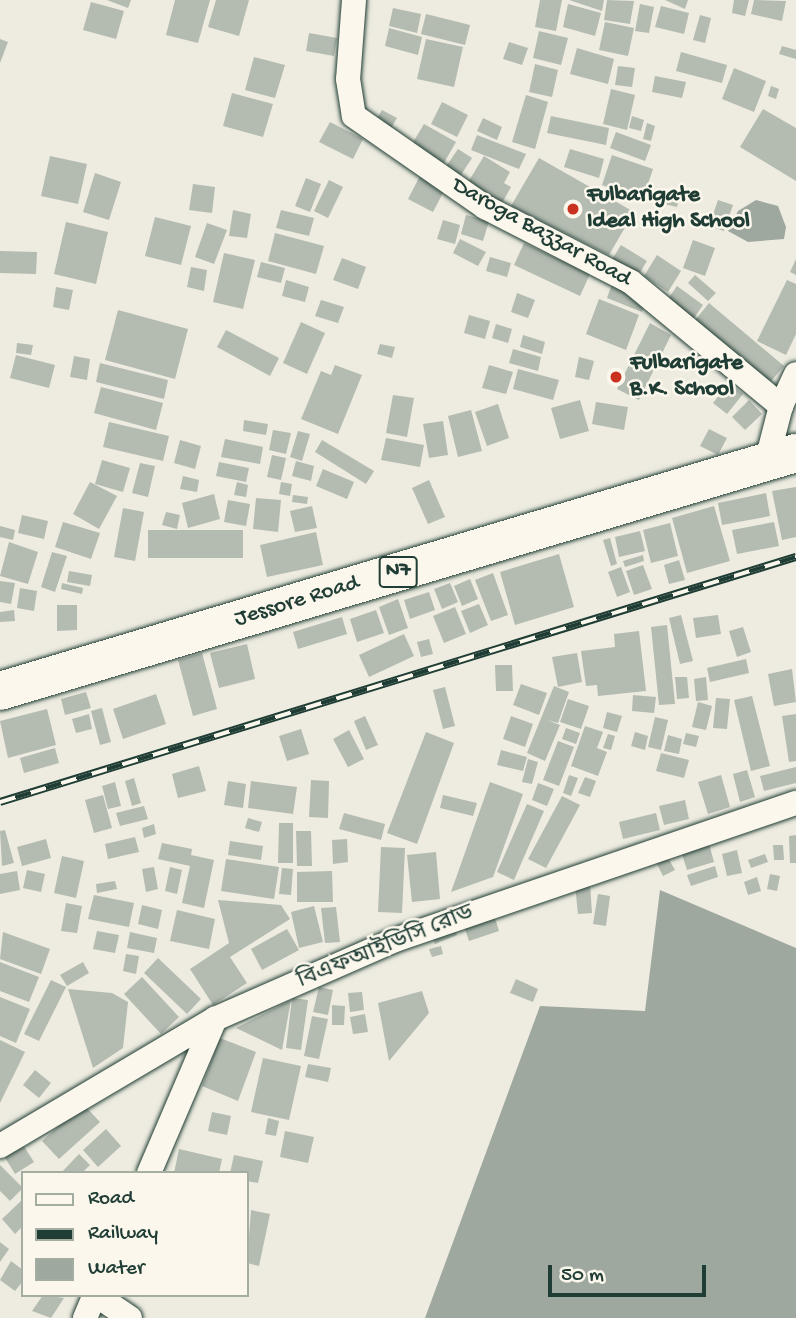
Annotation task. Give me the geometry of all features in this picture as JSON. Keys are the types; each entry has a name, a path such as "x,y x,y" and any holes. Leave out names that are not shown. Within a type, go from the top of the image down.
{"highway":[{"name":"Jessore Road","path":"0,691 782,456"}],"street":[{"name":"Daroga Bazzar Road","path":"354,0 348,79 354,116 485,207 631,282 781,406"},
{"path":"782,456 781,406 796,374"},
{"name":"বিএফআইডিসি রোড","path":"0,1146 215,1019 395,940 796,803"},
{"path":"150,1171 215,1019"},
{"path":"85,1318 95,1297"},
{"path":"99,1297 130,1318"}],"water":[{"path":"756,200 778,206 786,227 784,239 748,242 728,231 738,211"},
{"path":"660,890 796,948 796,1318 425,1318 540,1006 645,1011"}],"building":[{"path":"107,0 131,0 128,8"},
{"path":"175,0 210,0 198,43 166,35"},
{"path":"216,0 249,0 239,36 208,27"},
{"path":"540,0 562,0 556,31 535,27"},
{"path":"569,0 604,0 602,11"},
{"path":"607,0 634,1 630,24 604,20"},
{"path":"665,0 688,0 685,9"},
{"path":"734,0 749,0 745,16 732,13"},
{"path":"754,0 786,1 782,21 751,14"},
{"path":"91,2 124,11 116,39 83,30"},
{"path":"568,4 601,13 595,36 563,27"},
{"path":"640,4 654,7 649,33 635,31"},
{"path":"661,6 689,13 684,34 655,27"},
{"path":"393,8 421,14 417,33 389,26"},
{"path":"426,14 470,25 465,45 421,34"},
{"path":"700,15 711,18 705,43 693,40"},
{"path":"605,22 634,28 628,56 599,50"},
{"path":"389,28 422,37 418,55 385,46"},
{"path":"539,31 568,38 561,65 533,58"},
{"path":"309,33 337,38 334,56 306,51"},
{"path":"0,39 8,42 0,63"},
{"path":"426,39 463,47 454,87 417,79"},
{"path":"509,42 528,48 522,65 503,59"},
{"path":"782,46 796,50 796,59 779,54"},
{"path":"577,48 614,59 608,84 570,74"},
{"path":"681,52 727,65 722,83 676,71"},
{"path":"254,57 285,65 275,98 245,90"},
{"path":"535,64 558,70 552,97 529,92"},
{"path":"618,66 635,68 632,87 615,85"},
{"path":"734,68 766,81 754,112 722,99"},
{"path":"655,76 686,82 682,98 652,92"},
{"path":"771,86 779,89 776,99 768,96"},
{"path":"611,89 635,95 627,130 603,124"},
{"path":"232,93 273,104 263,137 223,126"},
{"path":"526,95 548,102 535,149 512,142"},
{"path":"442,102 468,115 457,137 431,124"},
{"path":"763,109 796,128 796,181 740,147"},
{"path":"382,110 397,118 391,128 376,120"},
{"path":"551,116 609,128 606,145 547,133"},
{"path":"632,116 644,120 641,131 629,128"},
{"path":"483,118 502,127 497,140 477,131"},
{"path":"330,122 363,139 353,159 319,142"},
{"path":"647,123 655,126 651,141 643,139"},
{"path":"424,124 456,142 441,168 409,149"},
{"path":"616,132 651,145 645,161 610,148"},
{"path":"477,135 526,154 519,169 471,150"},
{"path":"458,149 472,158 459,178 445,168"},
{"path":"570,149 604,159 599,178 564,167"},
{"path":"612,155 653,169 643,199 602,185"},
{"path":"50,156 87,164 78,204 41,196"},
{"path":"484,156 510,172 504,183 511,187 501,205 467,184"},
{"name":"Fulbarigate Ideal High School","path":"539,158 634,212 609,255 511,206"},
{"path":"95,173 121,182 109,220 83,212"},
{"path":"421,174 446,187 433,212 408,199"},
{"path":"306,178 321,184 310,212 295,206"},
{"path":"329,180 343,187 328,218 314,211"},
{"path":"193,184 215,187 212,213 189,210"},
{"path":"658,188 680,193 677,207 655,202"},
{"path":"718,200 733,205 724,231 709,226"},
{"path":"233,210 251,214 247,238 229,236"},
{"path":"281,210 314,218 309,236 276,228"},
{"path":"466,215 489,221 483,241 461,234"},
{"path":"155,217 191,226 181,265 145,256"},
{"path":"443,220 460,225 455,244 437,239"},
{"path":"66,222 108,232 96,284 54,274"},
{"path":"207,223 227,230 214,264 195,257"},
{"path":"275,233 324,246 316,274 268,261"},
{"path":"460,239 486,252 478,266 453,253"},
{"path":"693,240 715,248 705,276 683,268"},
{"path":"524,243 590,274 580,296 514,265"},
{"path":"621,245 647,261 634,282 608,266"},
{"path":"0,251 37,252 36,274 0,273"},
{"path":"224,253 255,260 243,309 213,302"},
{"path":"657,255 681,271 668,292 644,276"},
{"path":"490,257 511,263 507,277 486,271"},
{"path":"342,258 366,267 358,289 333,280"},
{"path":"796,259 796,275 790,272"},
{"path":"261,262 285,268 281,283 257,277"},
{"path":"191,267 207,270 204,291 187,287"},
{"path":"695,275 716,293 708,301 688,283"},
{"path":"286,280 309,287 305,302 282,296"},
{"path":"787,280 796,284 796,334 786,355 757,341"},
{"path":"612,284 647,298 642,312 607,298"},
{"path":"677,286 703,305 692,321 665,303"},
{"path":"56,287 73,290 69,310 53,307"},
{"path":"517,293 535,300 528,318 511,312"},
{"path":"599,299 639,315 626,350 586,334"},
{"path":"321,300 344,307 338,323 315,316"},
{"path":"709,303 784,366 766,387 692,324"},
{"path":"118,310 188,329 175,379 105,360"},
{"path":"469,315 490,321 485,339 464,333"},
{"path":"301,322 325,333 307,374 283,363"},
{"name":"Fulbarigate B.K. School","path":"650,323 671,335 639,400 617,389"},
{"path":"496,324 512,329 508,343 492,338"},
{"path":"226,330 279,358 270,376 217,347"},
{"path":"523,335 545,342 542,354 520,347"},
{"path":"17,343 33,345 31,355 16,353"},
{"path":"380,344 395,347 392,358 377,354"},
{"path":"513,349 541,357 538,371 509,363"},
{"path":"16,355 55,365 49,388 10,378"},
{"path":"74,356 90,359 87,380 70,377"},
{"path":"579,357 594,361 589,380 575,377"},
{"path":"100,363 168,380 164,399 96,382"},
{"path":"335,365 362,375 338,434 301,419 321,371 331,375"},
{"path":"489,365 513,372 506,394 482,388"},
{"path":"518,369 559,380 553,400 513,389"},
{"path":"729,383 743,394 727,414 713,403"},
{"path":"101,387 163,403 156,430 94,413"},
{"path":"393,395 414,398 407,437 386,433"},
{"path":"580,400 589,431 560,439 551,408"},
{"path":"749,400 762,414 745,430 732,417"},
{"path":"596,402 628,407 624,430 592,424"},
{"path":"498,404 509,438 487,446 475,412"},
{"path":"471,410 482,451 458,457 448,416"},
{"path":"244,420 268,424 266,435 243,431"},
{"path":"443,421 448,455 429,458 423,424"},
{"path":"109,422 169,436 163,461 103,447"},
{"path":"709,429 727,438 718,455 700,446"},
{"path":"273,430 291,433 286,454 269,450"},
{"path":"298,431 310,434 302,461 290,457"},
{"path":"386,438 424,445 420,467 381,460"},
{"path":"225,439 263,447 260,464 221,457"},
{"path":"180,440 201,446 195,469 174,463"},
{"path":"322,440 374,471 366,484 315,452"},
{"path":"272,455 286,458 281,480 267,477"},
{"path":"102,460 130,468 123,492 95,484"},
{"path":"296,461 314,466 311,481 292,476"},
{"path":"219,462 249,468 246,482 216,476"},
{"path":"140,463 155,466 148,497 132,493"},
{"path":"323,469 354,482 347,499 316,486"},
{"path":"183,476 199,480 197,492 180,489"},
{"path":"429,480 445,517 428,524 412,488"},
{"path":"90,482 117,496 99,529 73,514"},
{"path":"237,482 248,485 246,497 234,495"},
{"path":"281,482 292,484 290,496 279,494"},
{"path":"796,487 796,537 782,540 772,491"},
{"path":"766,493 770,516 722,525 718,503"},
{"path":"214,494 220,519 188,528 182,503"},
{"path":"293,495 308,497 307,504 292,502"},
{"path":"256,498 281,500 278,532 253,529"},
{"path":"228,500 250,504 246,526 224,522"},
{"path":"312,506 317,528 295,532 290,511"},
{"path":"714,506 730,561 687,573 672,518"},
{"path":"123,508 144,512 135,561 114,557"},
{"path":"166,512 180,515 177,529 162,525"},
{"path":"22,515 48,521 44,539 18,533"},
{"path":"63,522 100,533 91,559 55,547"},
{"path":"774,522 779,546 737,554 732,530"},
{"path":"670,523 678,556 651,563 643,530"},
{"path":"0,526 15,530 13,540 0,537"},
{"path":"148,530 243,530 243,558 148,558"},
{"path":"640,531 645,551 619,557 615,537"},
{"path":"316,532 323,565 267,577 260,545"},
{"path":"610,538 617,564 611,566 603,540"},
{"path":"9,542 38,552 28,584 0,576"},
{"path":"52,552 67,556 55,592 41,587"},
{"path":"559,554 574,607 515,625 500,572"},
{"path":"643,555 644,561 625,567 623,561"},
{"path":"679,560 685,580 669,584 664,565"},
{"path":"643,565 652,589 634,595 626,571"},
{"path":"621,567 630,592 617,597 608,572"},
{"path":"69,571 92,575 90,586 67,582"},
{"path":"493,573 508,615 491,621 475,580"},
{"path":"470,579 478,599 462,606 454,586"},
{"path":"0,581 15,583 11,604 0,602"},
{"path":"62,583 83,588 82,594 61,589"},
{"path":"450,583 458,602 442,609 434,589"},
{"path":"20,588 37,591 34,611 17,608"},
{"path":"429,592 435,610 410,619 404,600"},
{"path":"398,599 408,628 389,635 379,607"},
{"path":"479,604 488,625 470,633 461,611"},
{"path":"57,605 77,605 77,630 57,631"},
{"path":"455,607 466,634 444,643 433,616"},
{"path":"14,610 15,621 0,622 0,612"},
{"path":"376,610 384,633 357,642 350,619"},
{"path":"681,615 693,661 680,664 669,618"},
{"path":"718,615 721,634 696,638 693,618"},
{"path":"342,617 347,634 298,649 293,632"},
{"path":"667,625 675,704 659,705 651,627"},
{"path":"743,627 751,652 737,657 729,631"},
{"path":"639,631 646,691 598,696 597,685 586,686 581,651 615,647 614,634"},
{"path":"404,634 414,656 369,677 359,655"},
{"path":"429,639 433,654 421,657 417,642"},
{"path":"247,644 255,679 219,688 210,653"},
{"path":"202,653 217,709 193,716 178,660"},
{"path":"577,653 582,682 558,687 552,657"},
{"path":"746,659 749,673 710,682 707,668"},
{"path":"495,665 512,665 513,691 496,691"},
{"path":"792,669 796,702 774,706 768,674"},
{"path":"675,677 687,677 689,698 677,699"},
{"path":"706,677 708,700 696,701 694,679"},
{"path":"521,684 547,693 539,715 513,705"},
{"path":"554,686 569,692 558,723 547,720 560,725 545,761 527,753"},
{"path":"445,687 455,726 443,729 433,690"},
{"path":"86,692 91,708 65,715 61,699"},
{"path":"156,694 166,724 123,739 113,709"},
{"path":"633,695 656,697 654,713 632,711"},
{"path":"752,696 770,766 751,771 734,700"},
{"path":"716,698 730,699 727,729 713,728"},
{"path":"568,699 589,706 581,729 560,722"},
{"path":"698,702 712,706 706,730 692,727"},
{"path":"102,708 111,742 100,745 91,711"},
{"path":"47,709 56,745 8,758 0,721"},
{"path":"607,712 622,716 617,732 603,728"},
{"path":"89,714 92,729 76,733 72,719"},
{"path":"796,714 796,761 789,762 782,716"},
{"path":"365,716 378,745 366,750 354,721"},
{"path":"511,716 533,724 525,747 503,739"},
{"path":"655,717 668,720 661,750 648,747"},
{"path":"585,726 603,732 597,748 607,752 598,776 571,766"},
{"path":"566,728 580,733 576,744 562,739"},
{"path":"301,729 309,754 287,761 279,736"},
{"path":"349,730 364,759 348,767 333,739"},
{"path":"426,732 454,743 417,844 387,833"},
{"path":"635,732 648,736 645,750 631,746"},
{"path":"686,733 699,736 696,747 683,744"},
{"path":"608,734 615,736 611,750 603,748"},
{"path":"668,735 682,739 679,754 664,751"},
{"path":"558,741 574,747 559,786 543,780"},
{"path":"55,748 59,763 24,773 20,758"},
{"path":"501,750 527,757 523,771 497,765"},
{"path":"661,753 689,760 684,778 656,771"},
{"path":"528,759 538,762 532,784 522,782"},
{"path":"199,766 206,791 178,798 172,774"},
{"path":"796,767 796,783 764,791 760,776"},
{"path":"747,770 755,797 740,802 733,774"},
{"path":"569,775 578,778 571,796 563,793"},
{"path":"721,775 730,807 708,814 698,782"},
{"path":"585,777 596,781 590,797 578,793"},
{"path":"134,778 141,803 132,806 125,781"},
{"path":"311,780 329,781 328,818 309,817"},
{"path":"228,781 246,784 243,808 224,805"},
{"path":"251,781 297,787 293,814 248,808"},
{"path":"115,782 121,806 108,809 102,786"},
{"path":"490,782 523,794 493,877 451,892"},
{"path":"538,783 554,789 547,806 532,800"},
{"path":"103,795 112,828 94,833 85,800"},
{"path":"443,795 477,803 473,816 440,808"},
{"path":"562,796 580,805 546,868 528,859"},
{"path":"685,800 689,819 664,825 659,806"},
{"path":"527,804 544,811 514,880 497,872"},
{"path":"144,806 148,819 120,826 116,813"},
{"path":"344,813 385,824 381,840 339,829"},
{"path":"656,813 660,830 623,839 619,822"},
{"path":"248,818 262,822 259,832 245,828"},
{"path":"279,823 293,823 293,863 278,863"},
{"path":"154,824 156,834 144,838 142,828"},
{"path":"5,830 14,863 2,866 0,831"},
{"path":"296,831 311,831 312,866 297,866"},
{"path":"796,835 796,863 790,863 789,836"},
{"path":"135,837 139,852 108,859 105,844"},
{"path":"46,839 51,858 22,866 17,847"},
{"path":"347,839 348,862 333,864 332,840"},
{"path":"708,840 714,862 687,870 680,848"},
{"path":"230,841 263,846 261,860 228,855"},
{"path":"162,843 192,849 191,855 214,860 204,908 182,903 190,866 158,859"},
{"path":"773,845 783,845 784,860 774,860"},
{"path":"381,847 405,848 402,913 378,912"},
{"path":"737,850 742,873 727,876 722,854"},
{"path":"436,852 440,899 412,902 407,855"},
{"path":"765,854 768,862 751,868 748,860"},
{"path":"62,856 84,861 76,898 54,893"},
{"path":"667,856 675,870 663,876 656,862"},
{"path":"226,859 279,867 274,899 221,891"},
{"path":"715,866 718,877 691,886 687,875"},
{"path":"154,867 158,889 146,892 142,869"},
{"path":"170,867 182,870 177,894 165,891"},
{"path":"282,868 293,869 291,895 279,894"},
{"path":"27,870 45,874 41,892 23,888"},
{"path":"17,871 20,890 0,894 0,874"},
{"path":"332,871 333,902 297,902 297,872"},
{"path":"770,874 780,876 777,891 767,889"},
{"path":"757,877 761,891 748,895 744,882"},
{"path":"115,881 117,889 97,893 96,884"},
{"path":"590,884 592,913 578,914 575,885"},
{"path":"598,894 610,896 606,926 593,924"},
{"path":"94,895 134,903 129,927 88,919"},
{"path":"218,900 281,905 290,919 230,957 247,983 213,1005 190,969 229,943"},
{"path":"66,903 82,906 77,933 61,931"},
{"path":"142,905 162,910 158,929 138,924"},
{"path":"314,906 323,942 299,948 291,912"},
{"path":"336,907 340,942 325,943 321,908"},
{"path":"177,910 215,919 209,949 170,941"},
{"path":"493,912 499,931 469,941 463,923"},
{"path":"453,924 457,935 435,944 430,932"},
{"path":"287,929 299,950 262,970 251,949"},
{"path":"97,931 119,935 115,953 93,949"},
{"path":"3,932 50,949 41,974 0,959"},
{"path":"130,932 157,938 154,953 127,948"},
{"path":"441,946 443,954 432,957 429,949"},
{"path":"126,954 139,956 136,974 123,971"},
{"path":"158,958 201,999 187,1014 144,973"},
{"path":"0,962 39,977 29,1002 0,991"},
{"path":"83,962 89,973 67,986 60,975"},
{"path":"142,977 179,1017 161,1034 124,994"},
{"path":"516,979 538,989 533,1002 510,993"},
{"path":"51,980 66,987 39,1041 24,1034"},
{"path":"319,987 333,990 328,1015 313,1012"},
{"path":"68,989 112,993 128,1002 123,1048 93,1068"},
{"path":"422,991 429,1013 389,1061 378,1003"},
{"path":"362,992 364,1010 350,1012 348,993"},
{"path":"0,997 30,1009 16,1043 0,1036"},
{"path":"292,998 308,1000 301,1050 286,1048"},
{"path":"291,1000 282,1050 236,1028"},
{"path":"332,1005 345,1006 344,1025 332,1025"},
{"path":"365,1014 368,1032 353,1034 350,1017"},
{"path":"312,1016 328,1019 319,1059 304,1056"},
{"path":"220,1038 256,1052 238,1101 202,1086"},
{"path":"0,1040 25,1052 0,1103"},
{"path":"263,1058 301,1066 289,1120 251,1112"},
{"path":"308,1064 331,1068 328,1082 305,1077"},
{"path":"35,1070 51,1083 39,1098 23,1085"},
{"path":"83,1104 100,1122 59,1159 42,1141"},
{"path":"212,1112 231,1116 227,1135 208,1131"},
{"path":"268,1118 279,1121 276,1136 265,1134"},
{"path":"106,1129 121,1146 98,1167 83,1150"},
{"path":"285,1131 314,1137 308,1163 280,1157"},
{"path":"23,1145 34,1162 15,1174 4,1156"},
{"path":"179,1149 222,1159 219,1171 174,1171"},
{"path":"79,1154 90,1165 84,1171 63,1171"},
{"path":"234,1155 263,1161 258,1183 248,1181 248,1171 230,1171"},
{"path":"0,1165 21,1186 21,1190 10,1201 0,1191"},
{"path":"21,1201 21,1228 15,1234 2,1219"},
{"path":"251,1210 270,1214 259,1266 248,1263"},
{"path":"0,1242 9,1249 0,1262"},
{"path":"11,1261 21,1268 21,1284 15,1291 0,1280"},
{"path":"42,1297 64,1298 51,1318 32,1311"}],"railway":[{"path":"0,802 796,557"}],"place":[{"name":"Fulbarigate Ideal High School","path":"573,209"},
{"name":"Fulbarigate B.K. School","path":"616,377"}]}
